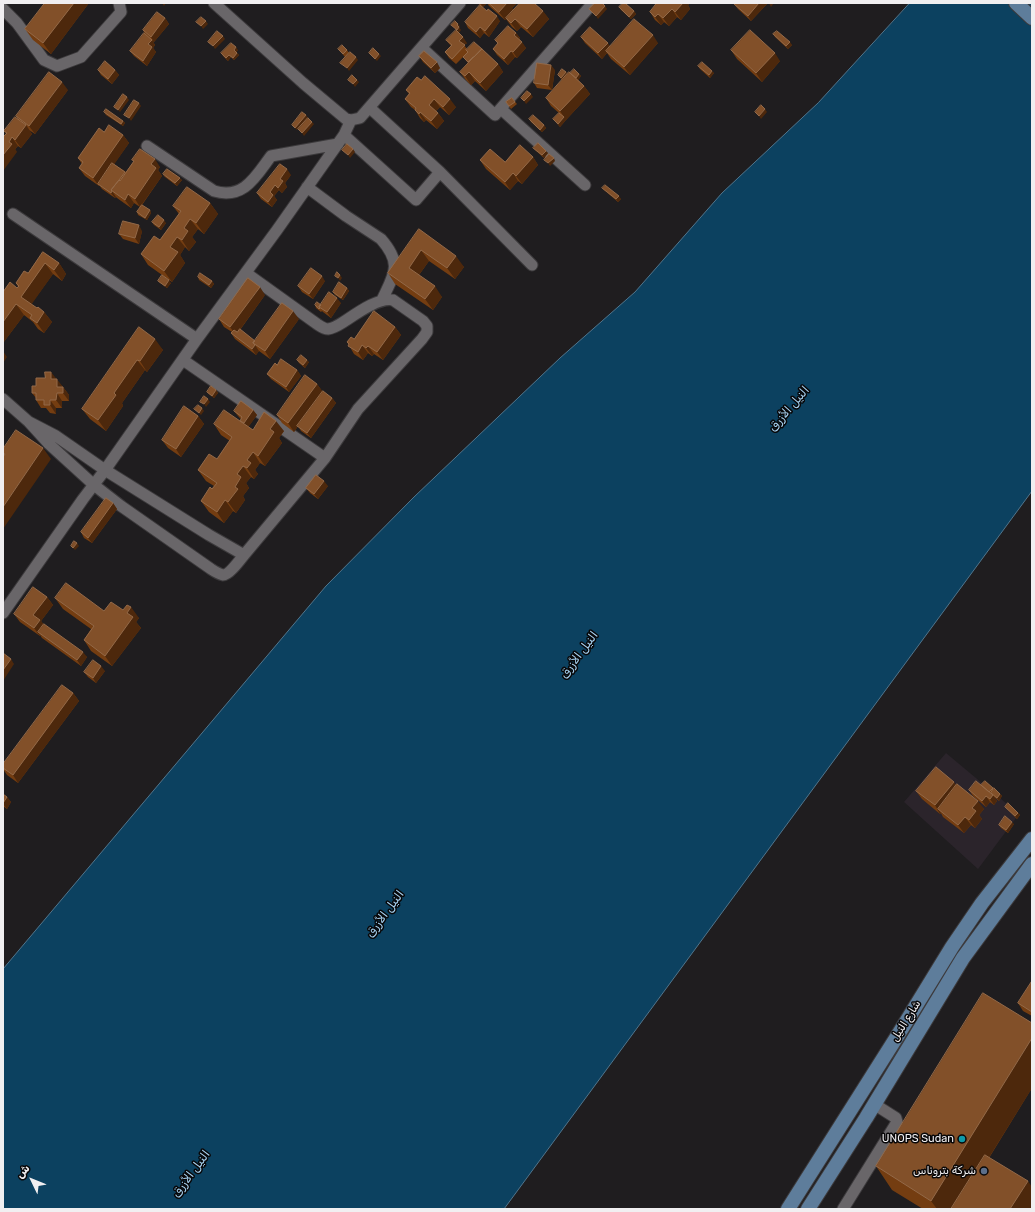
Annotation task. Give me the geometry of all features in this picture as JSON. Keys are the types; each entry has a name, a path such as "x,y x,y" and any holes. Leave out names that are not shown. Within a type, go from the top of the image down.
{"main road":[{"path":"1016,3 1032,18"},
{"name":"شارع النيل","path":"788,1209 952,947 982,903 1032,839"},
{"name":"شارع النيل","path":"808,1209 963,958 1030,870"}],"street":[{"path":"3,9 17,23 44,60 57,66 82,57 121,12 119,3"},
{"path":"214,3 303,83 346,119 351,120 360,118 370,108 460,3"},
{"path":"422,48 495,115 593,3"},
{"path":"370,108 440,172 532,265"},
{"path":"500,108 585,185"},
{"path":"3,613 197,339 338,144 351,120"},
{"path":"344,135 416,200 440,172"},
{"path":"147,146 214,191 224,194 234,192 250,184 271,156 338,144"},
{"path":"307,187 385,243 396,266 382,300"},
{"path":"13,214 197,339"},
{"path":"3,399 29,422 49,444 94,485 120,506 211,569 222,575 229,573 325,458 358,409 427,332 427,326 423,321 393,300 382,300 334,327 329,329 324,328 246,273"},
{"path":"183,360 325,458"},
{"path":"29,422 56,436 105,470 244,555"},
{"path":"843,1209 897,1122 896,1118 874,1104"}],"shaded area":[{"path":"946,753 1019,814 978,869 904,802"}],"water":[{"name":"النيل الأزرق","path":"910,3 1032,3 1032,491 504,1209 3,1209 3,969 326,586 414,497 560,358 635,292 722,193 818,103"}],"building":[{"path":"45,3 74,3 43,43 25,29"},
{"path":"489,3 507,3 499,12"},
{"path":"520,3 534,3 543,11 527,29 515,19 511,23 506,18"},
{"path":"595,3 602,3 605,6 596,16 589,9"},
{"path":"623,3 634,11 629,17 619,7"},
{"path":"657,3 683,3 675,12 672,9 663,18 658,14 655,17 650,12"},
{"path":"734,3 759,3 748,16"},
{"path":"480,5 487,11 488,9 497,16 485,31 480,27 476,32 465,22"},
{"path":"157,12 165,18 151,37 143,30"},
{"path":"201,17 206,21 201,26 196,22"},
{"path":"634,19 653,35 624,67 606,51"},
{"path":"455,21 459,27 457,30 451,25"},
{"path":"508,26 516,33 514,35 522,42 504,59 493,49 498,43 495,40"},
{"path":"590,27 608,43 598,53 581,37"},
{"path":"456,30 463,37 459,41 465,45 452,59 445,52 452,45 446,40"},
{"path":"750,30 775,53 756,73 731,50"},
{"path":"217,31 223,36 213,46 208,42"},
{"path":"777,31 790,42 786,46 773,34"},
{"path":"144,33 152,40 148,44 152,47 143,61 130,51"},
{"path":"474,42 482,49 468,62 463,57 468,52 466,50"},
{"path":"231,43 236,47 234,50 237,53 233,58 229,55 226,58 221,53"},
{"path":"342,45 347,50 343,54 338,49"},
{"path":"373,48 379,54 375,59 369,53"},
{"path":"482,49 498,64 480,83 469,72 465,76 460,72"},
{"path":"424,51 437,62 431,68 419,56"},
{"path":"350,52 356,57 347,68 340,63"},
{"path":"105,61 115,70 108,79 98,70"},
{"path":"702,62 712,71 709,75 698,66"},
{"path":"537,63 551,65 548,85 534,83"},
{"path":"562,69 566,72 561,78 558,75"},
{"path":"574,69 579,74 576,78 570,73"},
{"path":"49,72 62,82 29,126 16,116"},
{"path":"569,72 584,86 560,111 546,98"},
{"path":"352,75 357,80 353,84 348,80"},
{"path":"425,76 450,99 443,107 434,99 429,105 438,113 431,121 420,112 419,114 415,110 416,108 405,99 410,93 406,90 417,77 421,80"},
{"path":"527,91 531,94 524,101 521,98"},
{"path":"123,94 127,97 118,110 114,107"},
{"path":"512,98 515,102 509,106 506,102"},
{"path":"134,100 139,103 129,118 124,115"},
{"path":"761,105 765,109 759,116 755,112"},
{"path":"106,109 123,121 121,124 104,112"},
{"path":"302,112 306,115 295,128 292,125"},
{"path":"559,113 564,117 558,124 553,119"},
{"path":"533,115 544,125 540,130 529,119"},
{"path":"15,117 26,125 15,140 12,137 9,142 12,144 3,155 3,137 7,133 4,131"},
{"path":"308,118 312,122 302,133 298,129"},
{"path":"109,125 123,135 93,178 79,168 83,162 78,158 99,128 104,132"},
{"path":"538,143 546,151 542,155 533,148"},
{"path":"347,144 353,149 348,155 342,150"},
{"path":"520,145 533,157 516,176 513,173 505,182 480,160 490,149 505,162"},
{"path":"140,149 155,159 151,164 156,168 135,199 128,194 125,200 111,190 119,180 120,181 134,161 132,160"},
{"path":"549,154 554,158 548,163 544,160"},
{"path":"112,163 125,172 111,190 111,193 98,184"},
{"path":"280,164 287,169 280,179 283,181 278,188 275,185 270,192 273,195 268,202 257,193"},
{"path":"167,169 180,178 175,183 163,174"},
{"path":"605,185 619,196 616,199 602,188"},
{"path":"187,187 210,203 196,223 190,219 184,228 188,231 182,240 177,237 170,247 178,252 164,271 141,254 154,236 160,240 181,211 173,206"},
{"path":"142,205 150,210 145,218 137,212"},
{"path":"158,215 164,220 159,227 152,222"},
{"path":"123,221 139,225 135,238 119,234"},
{"path":"419,229 456,256 447,268 421,250 409,268 435,286 425,299 388,273"},
{"path":"43,252 59,263 54,270 45,263 21,297 44,312 37,323 30,318 32,315 16,304 3,322 3,292 10,282 17,288 19,286 16,283 24,271 28,273"},
{"path":"311,268 322,276 309,294 298,286"},
{"path":"337,272 340,275 338,278 335,276"},
{"path":"200,273 212,281 209,285 198,277"},
{"path":"162,275 169,280 165,286 158,281"},
{"path":"248,278 260,287 230,327 219,319"},
{"path":"339,282 347,288 341,298 333,292"},
{"path":"329,292 337,298 327,312 319,307"},
{"path":"317,302 321,305 319,309 315,305"},
{"path":"282,303 293,311 265,351 253,343"},
{"path":"374,311 395,327 377,352 368,346 366,348 362,345 358,352 348,346 349,344 347,342 351,337 354,339"},
{"path":"139,327 155,339 140,361 137,360 114,393 116,395 98,420 82,409"},
{"path":"240,329 255,341 253,343 255,345 252,349 231,333 234,330 237,332"},
{"path":"301,355 307,360 303,365 297,360"},
{"path":"281,359 297,370 286,387 267,374 275,363 277,365"},
{"path":"45,372 51,372 51,379 57,379 57,387 63,387 63,393 57,393 56,400 50,400 50,405 44,405 44,400 36,400 36,393 32,393 32,386 36,386 36,378 45,378"},
{"path":"305,375 317,384 288,423 277,415"},
{"path":"211,386 216,390 212,396 207,392"},
{"path":"323,391 332,398 307,433 297,426"},
{"path":"204,396 208,399 204,404 200,402"},
{"path":"241,401 253,410 244,423 240,421 242,417 234,411"},
{"path":"198,405 202,408 199,413 194,409"},
{"path":"184,406 198,416 176,449 162,440"},
{"path":"224,410 253,430 264,412 276,421 270,429 274,432 258,456 253,452 247,460 251,463 247,468 243,466 237,474 241,477 235,487 238,489 228,502 225,500 217,512 201,501 210,487 212,489 217,483 198,470 209,454 217,459 232,437 214,424"},
{"path":"16,430 43,448 3,507 3,457 5,454 3,453 3,449"},
{"path":"316,475 324,481 314,494 306,488"},
{"path":"106,498 113,503 88,538 81,532"},
{"path":"74,541 77,543 73,548 71,546"},
{"path":"66,583 104,611 111,602 123,610 127,605 131,607 127,613 133,617 105,656 84,640 94,626 55,598"},
{"path":"33,587 47,597 33,615 40,620 34,628 14,614"},
{"path":"44,624 83,652 77,660 38,632"},
{"path":"3,653 11,659 3,670"},
{"path":"93,660 101,666 93,678 84,672"},
{"path":"62,685 73,693 13,775 3,768 3,764"},
{"path":"936,767 954,782 935,805 916,791"},
{"path":"976,781 993,795 990,799 986,796 982,801 969,790"},
{"path":"985,781 993,788 989,792 981,785"},
{"path":"957,784 978,801 972,808 976,811 969,820 965,817 958,825 938,809"},
{"path":"994,788 1000,794 997,798 991,793"},
{"path":"3,794 7,797 3,803"},
{"path":"1008,803 1018,813 1015,816 1005,807"},
{"path":"1005,816 1012,822 1006,830 999,825"},
{"path":"1032,981 1032,1012 1018,1003"},
{"path":"983,993 1032,1023 1032,1038 931,1201 876,1166"},
{"path":"985,1155 1028,1181 1010,1209 951,1209"}],"place":[{"name":"UNOPS Sudan","path":"962,1139"},
{"name":"شركة بتروناس","path":"984,1171"}]}
